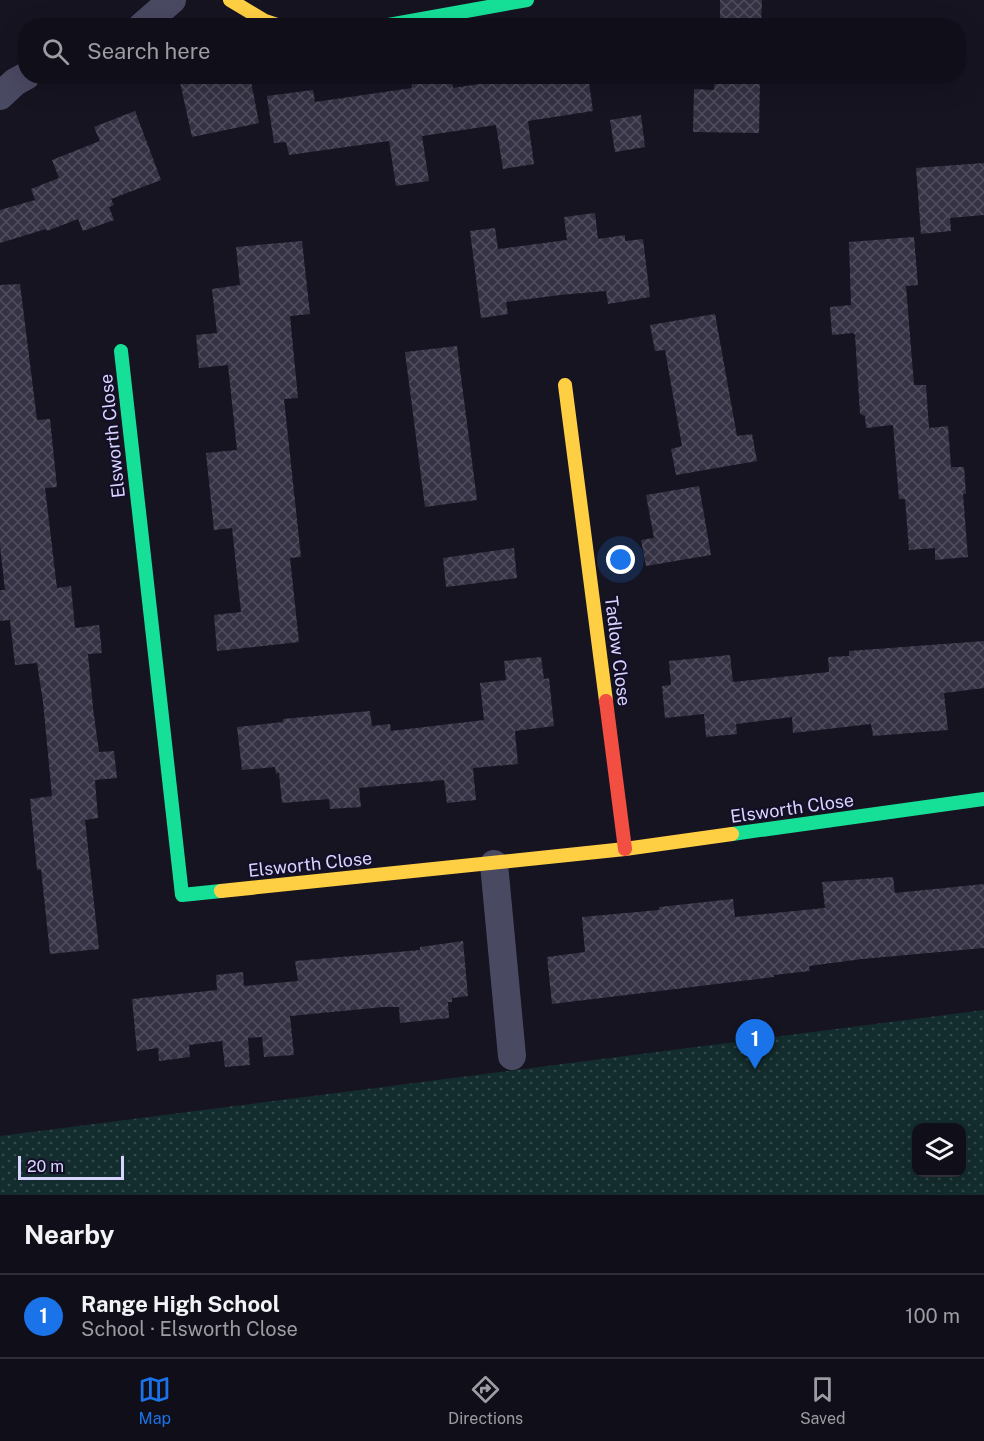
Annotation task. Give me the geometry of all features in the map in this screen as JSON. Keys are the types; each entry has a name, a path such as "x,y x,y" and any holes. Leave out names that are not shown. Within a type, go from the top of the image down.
{"street":[{"path":"151,18 172,0"},
{"path":"230,0 260,18"},
{"path":"423,18 497,3 526,0"},
{"path":"0,96 18,80"},
{"name":"Elsworth Close","path":"121,351 182,895 625,849 984,799"},
{"name":"Tadlow Close","path":"565,385 625,849"},
{"path":"494,864 512,1056"}],"green space":[{"path":"984,1010 984,1195 0,1195 0,1136"}],"building":[{"path":"720,0 762,0 761,18 720,18"},
{"path":"180,84 252,84 259,123 192,137"},
{"path":"411,84 452,84 453,88 479,84 589,84 593,111 528,121 534,164 503,169 496,125 422,136 429,181 396,186 389,141 289,155 286,142 274,143 267,96 313,90 315,102 412,88"},
{"path":"714,84 760,84 759,133 693,132 694,89 714,90"},
{"path":"135,111 161,180 111,199 114,205 109,207 114,220 83,231 78,219 47,231 46,229 0,243 0,210 35,200 31,189 59,178 52,160 100,141 94,127"},
{"path":"641,115 645,147 615,152 610,120"},
{"path":"984,163 984,215 950,218 951,231 921,234 916,168"},
{"path":"595,213 598,239 625,235 625,241 643,239 650,297 608,304 606,291 560,295 506,302 508,314 481,318 470,231 495,228 498,249 567,240 564,217"},
{"path":"914,237 918,285 906,286 914,385 926,385 929,428 948,426 951,467 964,467 966,494 963,494 968,557 935,560 935,548 909,550 905,499 899,499 893,425 866,428 865,416 860,414 855,335 853,333 832,335 830,307 851,305 849,242"},
{"path":"302,241 310,314 290,316 298,398 284,399 301,557 290,558 299,642 217,651 214,615 241,612 232,528 214,530 206,453 237,450 228,365 199,368 196,335 217,333 212,289 240,285 236,247"},
{"path":"20,284 37,420 50,419 57,487 45,488 57,588 71,586 75,628 99,625 102,653 88,654 93,708 99,752 114,751 117,778 95,780 98,818 85,820 99,949 50,954 41,869 37,870 30,799 52,796 43,702 37,663 15,665 10,620 0,621 0,590 5,590 0,546 0,285"},
{"path":"715,314 737,436 752,434 757,461 676,475 671,449 682,446 665,350 655,351 650,325"},
{"path":"457,346 477,500 425,507 405,352"},
{"path":"699,486 711,555 646,566 641,540 654,538 646,495"},
{"path":"514,548 517,578 446,587 443,558"},
{"path":"984,641 984,688 944,693 948,730 873,736 871,724 793,733 792,717 736,724 737,734 706,737 704,714 665,718 662,686 671,685 669,661 730,655 733,682 829,672 828,657 849,656 849,651"},
{"path":"541,657 544,679 549,678 554,726 515,731 518,764 473,768 476,800 447,803 444,780 359,788 361,807 330,809 329,799 282,803 279,773 276,774 275,767 242,770 237,727 283,722 283,719 370,711 372,726 390,724 391,731 484,720 480,683 506,680 504,661"},
{"path":"893,877 895,893 984,884 984,948 862,959 809,966 810,971 774,975 774,977 552,1004 547,957 585,952 582,917 659,910 659,907 733,899 735,917 825,908 822,882"},
{"path":"463,941 468,996 452,998 452,1002 448,1002 449,1018 400,1023 399,1007 290,1016 294,1055 264,1057 262,1037 248,1038 250,1065 225,1067 222,1041 189,1045 190,1057 159,1061 158,1048 137,1051 132,999 217,990 216,975 243,972 244,986 298,981 295,961 420,950 420,947"}],"traffic: fast":[{"path":"427,18 527,0"},
{"path":"121,351 182,895 221,891"},
{"path":"732,834 984,799"}],"traffic: slow":[{"path":"230,0 260,18"},
{"path":"565,385 606,701"},
{"path":"221,891 625,849 732,834"}],"traffic: jam":[{"path":"606,701 625,849"}],"place":[{"name":"Range High School","path":"755,1069"}]}
